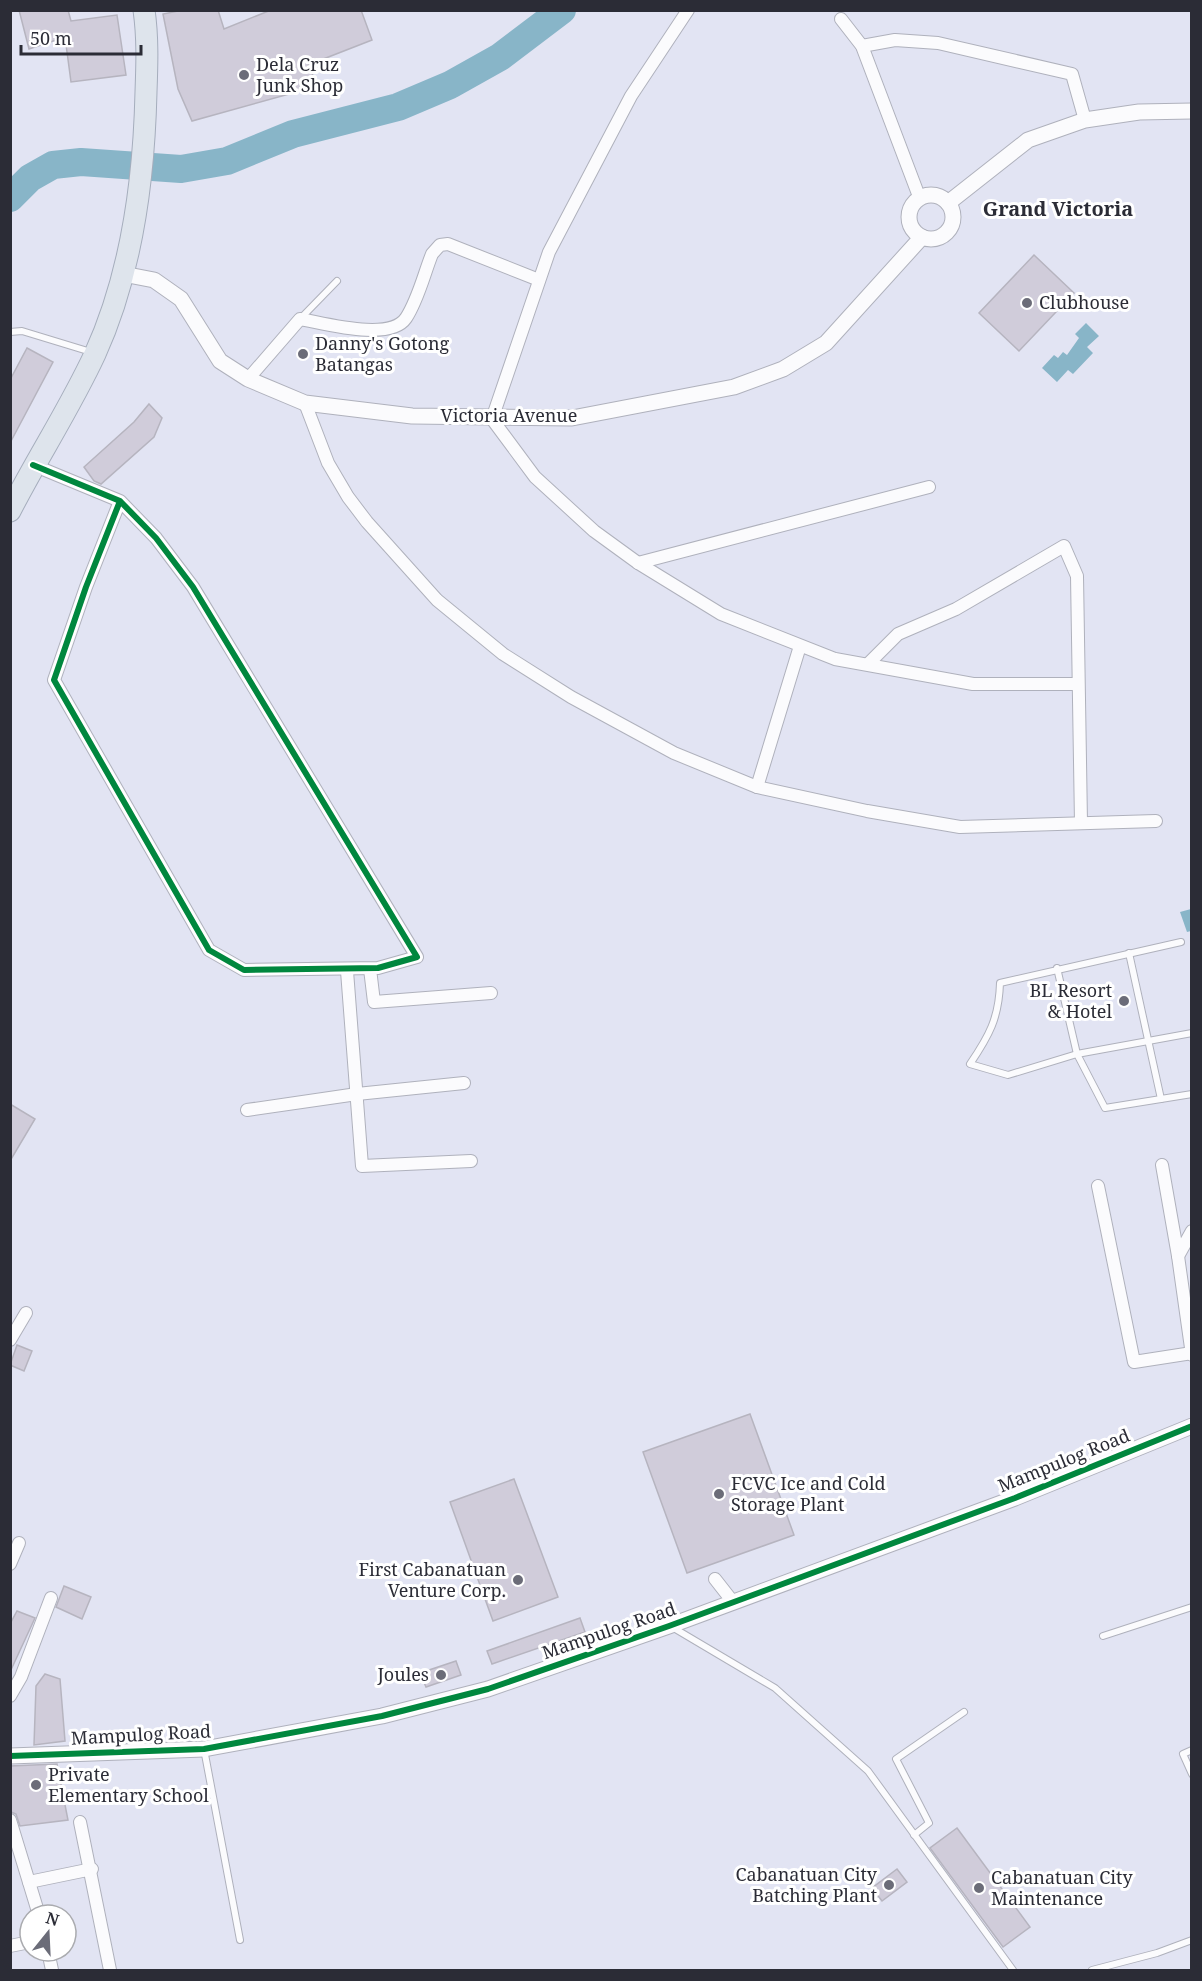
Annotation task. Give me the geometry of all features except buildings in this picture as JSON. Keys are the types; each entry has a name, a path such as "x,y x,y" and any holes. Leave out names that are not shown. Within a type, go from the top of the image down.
{"highway":[{"path":"10,511 95,354 123,274 138,198 145,141 147,33 144,10"}],"street":[{"path":"688,10 631,96 549,252 492,419 535,477 594,531 639,563 721,614 835,659 869,663 974,684 1078,684"},
{"path":"841,19 862,46 920,199"},
{"path":"862,46 895,40 938,43 1071,74 1085,120"},
{"path":"948,203 1028,140 1085,120 1139,112 1191,111"},
{"path":"935,196 948,203 953,216 949,231 937,239 922,237 910,222 911,209 920,199 935,196"},
{"name":"Victoria Avenue","path":"123,274 154,280 181,299 220,362 248,379 305,403 412,416 492,419 572,418 650,405 734,387 783,369 826,343 922,237"},
{"path":"248,379 300,319 382,331 395,328 405,319 432,254 440,245 448,244 539,280"},
{"path":"305,403 328,463 348,497 367,522 437,600 503,654 571,698 674,753 757,787 867,811 960,827 1156,821"},
{"path":"33,465 120,501 156,538 193,587 417,957 370,969 347,971 244,970 209,950 54,680 86,587 120,501"},
{"path":"639,563 929,487"},
{"path":"869,663 898,634 957,609 1065,546 1077,576 1081,823"},
{"path":"757,787 800,646"},
{"path":"370,969 374,1002 491,993"},
{"path":"347,971 362,1166 471,1161"},
{"path":"247,1110 357,1094 464,1083"},
{"path":"1098,1186 1134,1362 1191,1354 1178,1256 1162,1166"},
{"path":"1178,1256 1191,1231"},
{"path":"10,1340 26,1313"},
{"name":"Mampulog Road","path":"10,1756 204,1749 382,1716 472,1694 669,1626 1015,1497 1191,1426"},
{"path":"10,1564 19,1543"},
{"path":"715,1580 733,1602"},
{"path":"10,1696 21,1677 51,1598"},
{"path":"10,1820 35,1903"},
{"path":"80,1822 92,1869 110,1971"},
{"path":"29,1882 92,1869"}],"lane":[{"path":"300,319 338,280"},
{"path":"10,332 22,331 95,354"},
{"path":"1181,942 1056,968 1000,983 999,1009 988,1037 970,1064 1008,1075 1077,1054 1191,1033"},
{"path":"1129,953 1161,1099"},
{"path":"1056,968 1077,1054 1105,1108 1191,1094"},
{"path":"1103,1636 1191,1607"},
{"path":"669,1626 775,1688 867,1771 1013,1971"},
{"path":"914,1835 928,1823 896,1759 964,1712"},
{"path":"204,1749 240,1940"},
{"path":"1191,1750 1183,1754 1191,1774"},
{"path":"1092,1971 1157,1953 1191,1940"}],"water":[{"path":"1086,323 1099,336 1087,347 1093,353 1073,374 1068,370 1057,382 1042,368 1054,355 1058,358 1063,352 1067,355 1079,338 1075,334"},
{"path":"1191,909 1191,931 1187,932 1180,912"}],"waterway":[{"path":"10,198 30,178 53,165 81,162 181,169 227,161 293,134 398,107 450,85 500,57 562,10"}],"cycle path":[{"path":"33,465 120,501 156,538 193,587 417,957 378,968 244,970 209,950 54,680 86,587 120,501"},
{"path":"10,1756 204,1749 382,1716 488,1689 669,1626 1015,1498 1192,1426"}],"place":[{"name":"Dela Cruz Junk Shop","path":"244,75"},
{"name":"Clubhouse","path":"1027,303"},
{"name":"Danny's Gotong Batangas","path":"303,354"},
{"name":"BL Resort & Hotel","path":"1124,1001"},
{"name":"FCVC Ice and Cold Storage Plant","path":"719,1494"},
{"name":"First Cabanatuan Venture Corp.","path":"518,1580"},
{"name":"Joules","path":"441,1675"},
{"name":"Private Elementary School","path":"36,1785"},
{"name":"Cabanatuan City Batching Plant","path":"889,1885"},
{"name":"Cabanatuan City Maintenance","path":"979,1888"}],"district":[{"name":"Grand Victoria","path":"1058,209"}]}
